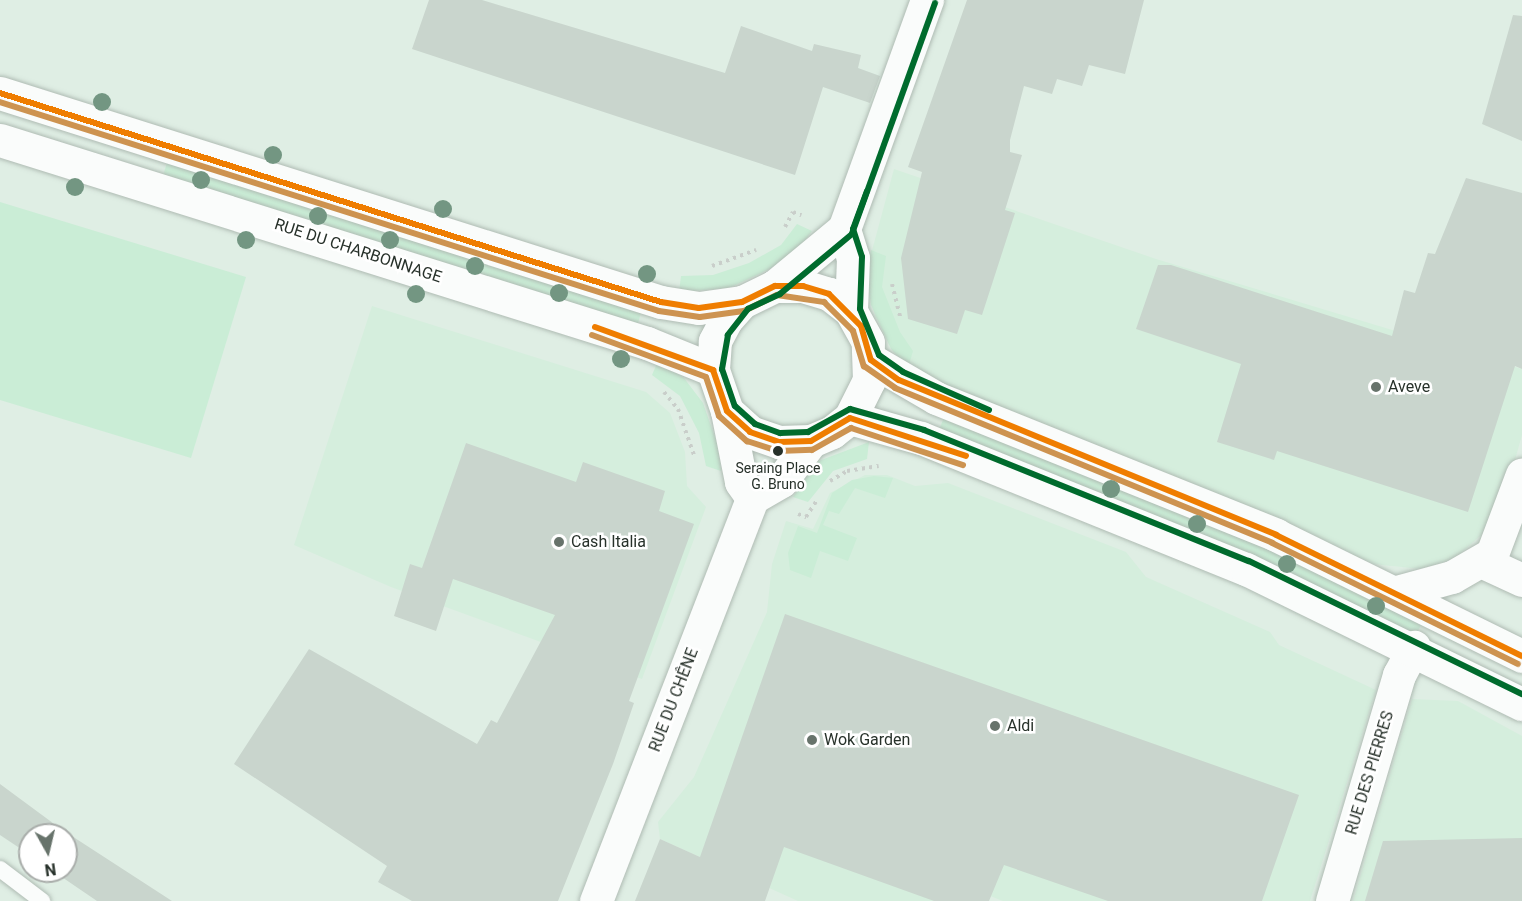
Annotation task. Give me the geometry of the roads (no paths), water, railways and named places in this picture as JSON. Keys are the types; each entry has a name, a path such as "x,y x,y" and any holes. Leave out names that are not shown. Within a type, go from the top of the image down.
{"main road":[{"path":"0,93 661,302 699,308 742,302 776,286 844,229 927,0"},
{"name":"RUE DU CHARBONNAGE","path":"0,140 647,343 713,370"},
{"path":"844,229 853,258 851,311"},
{"path":"742,302 726,320 715,341 713,370 727,411 741,482 752,498 781,481 810,441 850,418 862,400 871,360 868,342 851,311 829,294 812,288 776,286"},
{"path":"871,360 936,398 1276,536 1397,592 1522,656"},
{"path":"727,411 760,435 779,442 810,441"},
{"path":"850,418 921,438 1194,547 1414,647 1522,704"},
{"path":"1397,592 1452,577 1482,562 1492,554 1505,528 1522,474"},
{"name":"RUE DU CHÊNE","path":"596,901 752,498"},
{"path":"1482,562 1522,580"},
{"name":"RUE DES PIERRES","path":"1332,901 1400,675 1414,647"}],"lane":[{"path":"0,869 42,901"}],"place":[{"name":"Aveve","path":"1376,387"},
{"name":"Seraing Place G. Bruno","path":"778,451"},
{"name":"Cash Italia","path":"559,542"},
{"name":"Aldi","path":"995,726"},
{"name":"Wok Garden","path":"812,740"}]}
